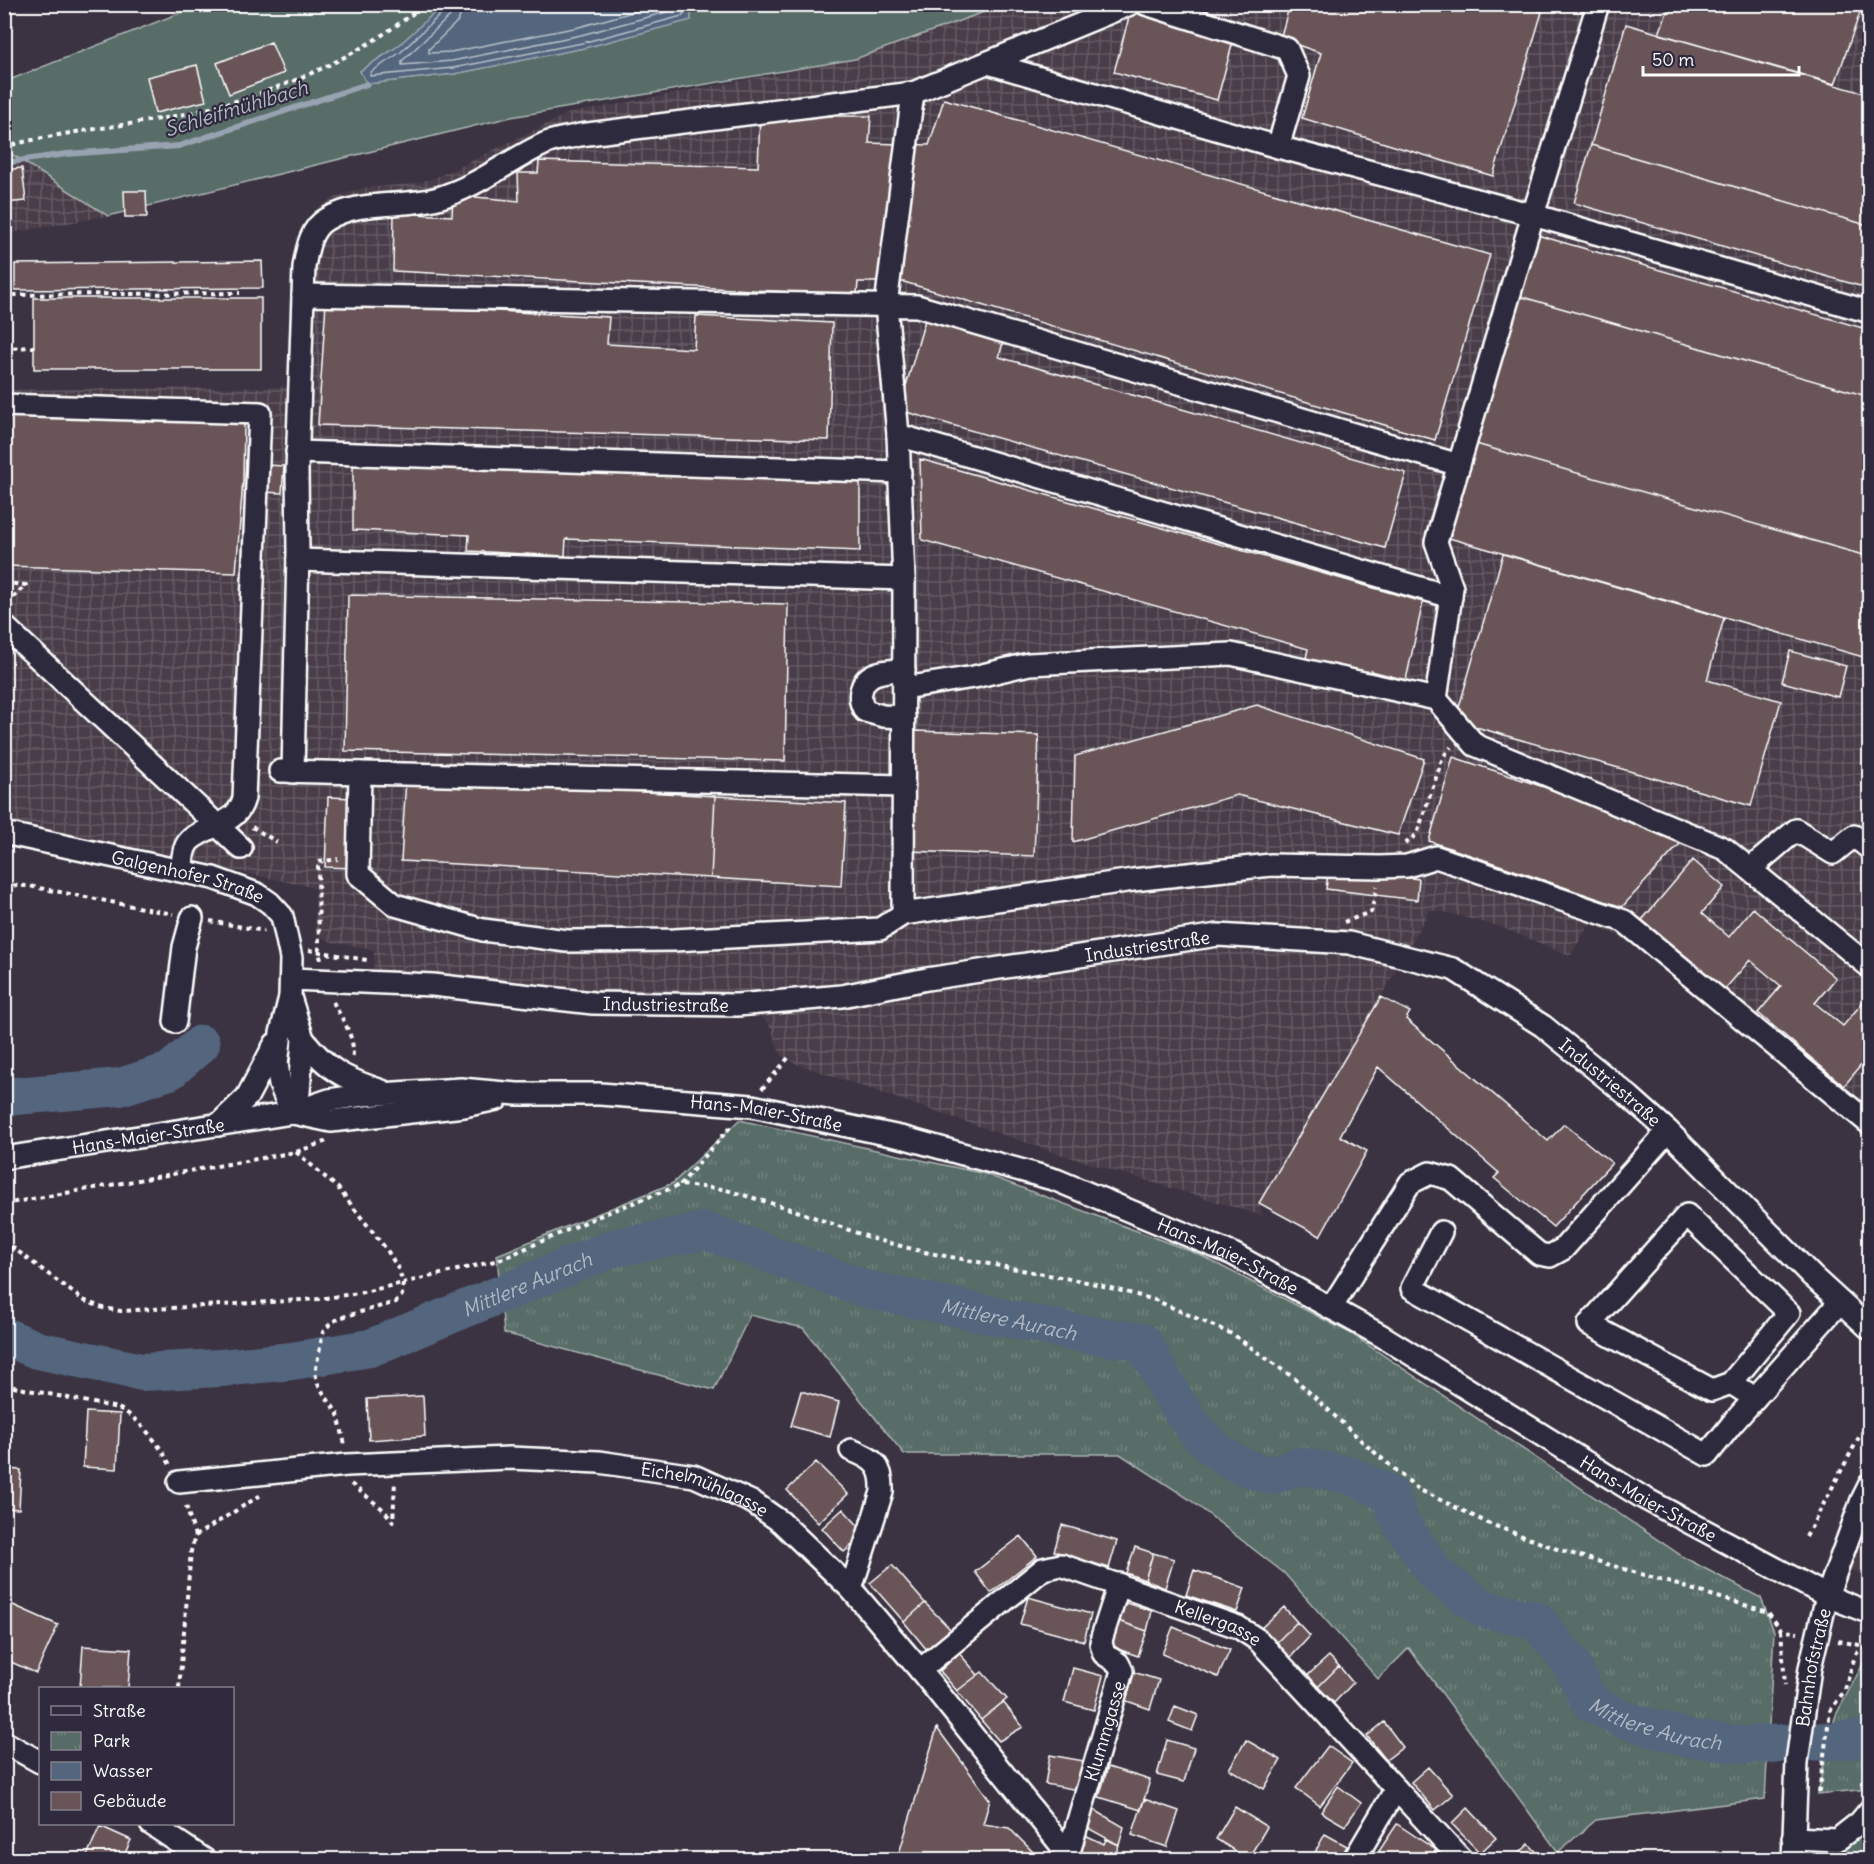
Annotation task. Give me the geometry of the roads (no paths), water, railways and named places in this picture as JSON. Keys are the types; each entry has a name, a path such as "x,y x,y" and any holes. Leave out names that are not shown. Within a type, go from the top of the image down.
{"street":[{"path":"903,786 286,772 298,560 297,452 304,267 308,246 315,230 326,219 369,206 438,198 490,174 546,143 580,135 913,93 1130,4"},
{"path":"1146,4 1287,49 1299,76 1278,147"},
{"path":"1436,699 1452,588 1436,542 1598,4"},
{"path":"988,63 1278,147 1533,214 1869,312"},
{"path":"903,914 904,579 898,435 886,305 913,93"},
{"path":"303,295 917,306 1459,465"},
{"path":"4,405 260,413 248,728 242,806 235,816 189,840 184,848 182,871"},
{"path":"898,435 1451,597"},
{"path":"297,452 900,472"},
{"path":"298,560 904,579"},
{"path":"4,626 241,848"},
{"path":"904,717 883,716 865,711 861,704 860,692 869,676 885,672 904,679 974,677 1029,664 1231,654 1436,699 1475,745 1725,849 1869,968"},
{"path":"360,773 358,874 395,905 483,930 567,941 674,940 880,929 903,914 1133,880 1271,865 1407,866 1436,857 1624,921 1869,1124"},
{"path":"1750,869 1796,830 1833,853 1854,836 1869,849"},
{"name":"Galgenhofer Straße","path":"4,833 237,885 270,903 282,916 286,925 291,958 291,988 277,1063 278,1074 292,1113"},
{"path":"175,1022 184,947 192,918"},
{"name":"Industriestraße","path":"291,988 325,980 433,985 593,1003 737,1005 842,996 927,979 1218,934 1349,943 1453,969 1543,1026 1630,1096 1668,1131 1812,1276 1869,1329"},
{"name":"Galgenhofer Straße","path":"291,988 303,1039 299,1092 292,1113"},
{"name":"Galgenhofer Straße","path":"218,1125 246,1097 281,1033"},
{"name":"Galgenhofer Straße","path":"303,1039 333,1071 349,1080 388,1093"},
{"name":"Hans-Maier-Straße","path":"4,1158 292,1113 329,1100 388,1093 461,1089 518,1094 600,1094 752,1106 905,1138 1056,1180 1221,1247 1382,1336 1642,1497 1827,1596 1869,1613"},
{"name":"Hans-Maier-Straße","path":"292,1113 331,1120 464,1106 518,1094"},
{"path":"1331,1308 1410,1183 1421,1176 1430,1173 1451,1179 1539,1254 1550,1256 1563,1249 1668,1131"},
{"path":"1687,1215 1789,1313 1731,1383 1712,1390 1589,1324 1687,1215"},
{"path":"1441,1232 1412,1288 1707,1455 1840,1302"},
{"path":"1731,1383 1755,1398"},
{"path":"851,1450 870,1458 878,1466 882,1480 882,1492 851,1589"},
{"name":"Eichelmühlgasse","path":"179,1482 346,1465 509,1458 599,1462 694,1476 753,1503 781,1522 851,1589 920,1670 1024,1808 1071,1856"},
{"name":"Bahnhofstraße","path":"1793,1860 1797,1762 1810,1668 1827,1596 1869,1484"},
{"name":"Kellergasse","path":"920,1670 1043,1569 1061,1565 1119,1584 1238,1627 1258,1640 1462,1860"},
{"name":"Klummgasse","path":"1071,1856 1122,1671 1118,1663 1104,1654 1101,1643 1119,1584"},
{"path":"4,1742 39,1761"},
{"path":"1354,1860 1396,1789"},
{"path":"1793,1838 1837,1840 1860,1822 1869,1810"},
{"path":"152,1825 205,1860"}],"water":[{"path":"443,5 690,5 691,20 584,48 454,74 367,84 360,71 397,47"}],"waterway":[{"name":"Schleifmühlbach","path":"4,163 66,154 179,146 367,84"},
{"name":"Mittlere Aurach","path":"4,1097 120,1087 170,1071 201,1044"},
{"name":"Mittlere Aurach","path":"4,1336 37,1350 142,1372 292,1361 370,1348 613,1248 706,1231 866,1289 1072,1332 1143,1342 1180,1408 1217,1451 1247,1468 1272,1476 1298,1466 1350,1475 1389,1494 1403,1526 1435,1574 1484,1609 1536,1620 1570,1662 1590,1702 1622,1719 1687,1738 1747,1745 1870,1739"}]}
